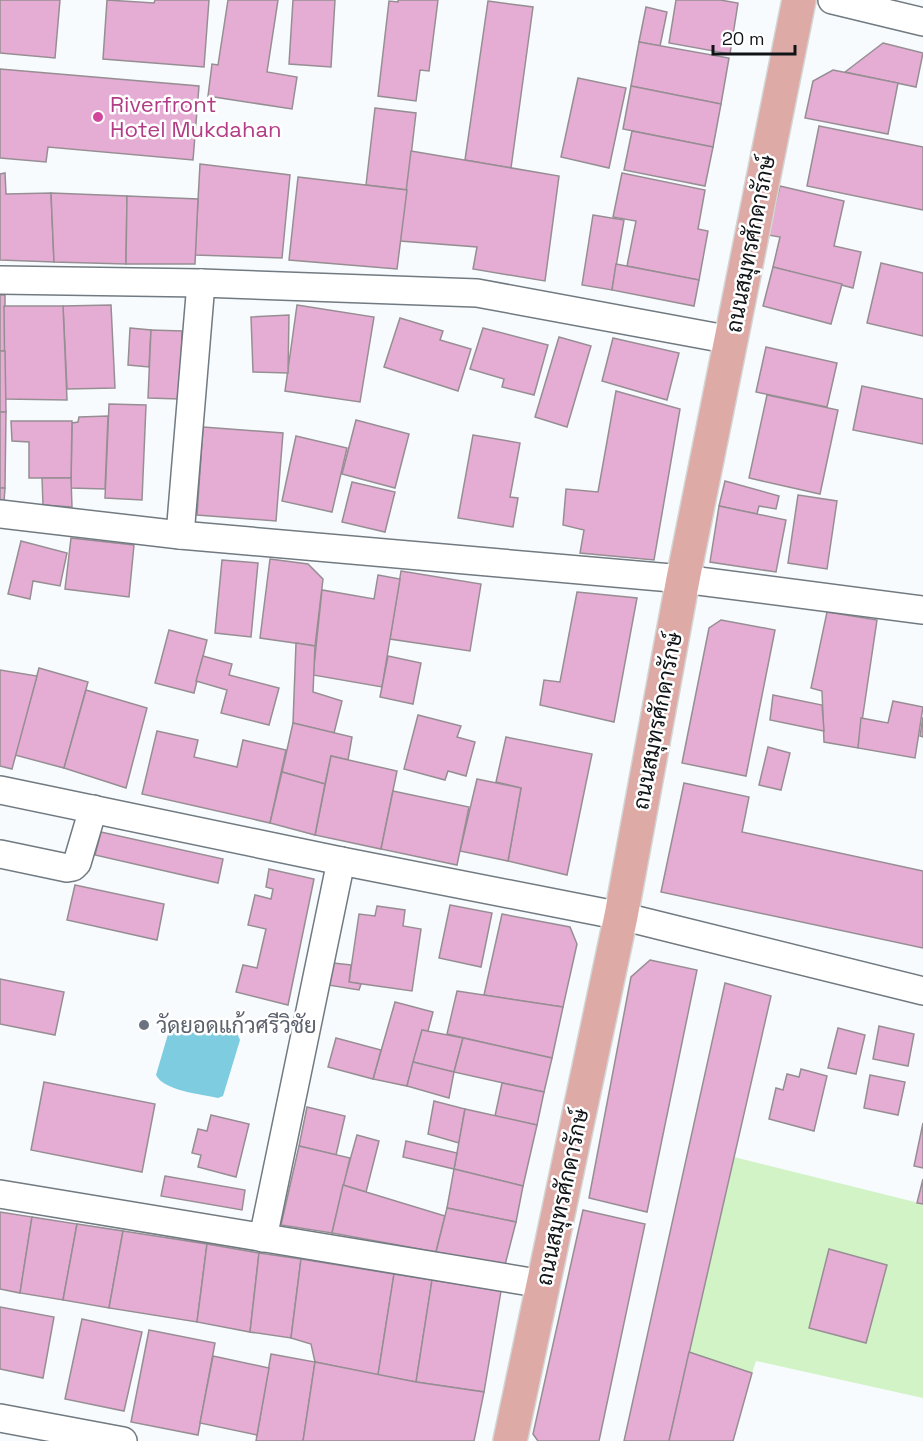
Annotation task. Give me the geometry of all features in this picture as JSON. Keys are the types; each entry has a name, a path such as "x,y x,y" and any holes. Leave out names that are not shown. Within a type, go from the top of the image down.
{"main road":[{"name":"ถนนสมุทรศักดารักษ์","path":"510,1441 621,916 683,579 799,0"}],"street":[{"path":"832,0 923,22"},
{"path":"0,280 477,293 731,340"},
{"path":"180,535 201,284"},
{"path":"0,514 180,535 683,579 923,610"},
{"path":"0,790 340,861 621,916 923,991"},
{"path":"0,854 67,868 72,867 77,862 93,809"},
{"path":"263,1238 340,861"},
{"path":"0,1194 543,1284"},
{"path":"0,1418 123,1441"}],"green space":[{"path":"734,1157 923,1204 923,1398 756,1361 752,1373 689,1352"}],"water":[{"path":"179,1020 228,1024 236,1031 240,1040 223,1096 218,1098 175,1088 167,1085 156,1075 171,1024"}],"building":[{"path":"0,0 60,0 55,58 0,53"},
{"path":"107,0 154,3 155,0 209,0 204,67 103,59"},
{"path":"228,0 278,0 267,72 297,77 292,109 208,96 212,64 218,65"},
{"path":"293,0 335,0 331,67 289,64"},
{"path":"398,0 438,0 429,71 420,70 416,101 378,96 389,1 398,2"},
{"path":"676,0 720,0 738,3 730,54 669,43"},
{"path":"488,1 533,7 511,168 465,160"},
{"path":"646,7 667,12 660,46 639,42"},
{"path":"639,42 729,58 721,104 631,86"},
{"path":"883,43 923,53 916,87 845,72"},
{"name":"Riverfront Hotel Mukdahan","path":"0,69 199,86 193,160 48,147 46,162 0,158"},
{"path":"833,70 898,83 888,134 805,118 813,81"},
{"path":"578,78 626,88 609,168 561,157"},
{"path":"631,86 721,104 713,147 623,129"},
{"path":"375,108 416,113 407,190 366,185"},
{"path":"819,126 923,147 923,210 807,186"},
{"path":"632,131 713,147 705,186 624,170"},
{"path":"411,151 559,176 545,281 473,269 477,247 400,241"},
{"path":"200,164 290,175 282,258 195,255"},
{"path":"5,173 6,194 51,193 54,262 0,260 0,174"},
{"path":"622,173 705,190 698,229 708,231 699,280 627,266 636,221 613,217"},
{"path":"298,177 407,190 397,269 289,260"},
{"path":"780,186 844,201 834,246 861,252 853,288 773,267 780,237 768,235"},
{"path":"51,193 127,196 126,264 54,262"},
{"path":"127,196 198,199 195,264 126,264"},
{"path":"593,215 624,220 612,290 582,285"},
{"path":"881,263 923,273 923,336 867,323"},
{"path":"616,264 699,280 694,306 612,290"},
{"path":"773,267 842,284 831,324 763,306"},
{"path":"0,295 5,295 5,351 0,351"},
{"path":"111,305 115,388 67,389 63,306"},
{"path":"297,305 374,317 360,402 285,391"},
{"path":"4,306 63,306 67,400 5,399"},
{"path":"289,315 288,373 253,372 251,317"},
{"path":"400,318 443,331 440,340 471,349 458,391 384,367"},
{"path":"130,328 151,330 149,367 128,365"},
{"path":"483,328 548,345 534,395 502,387 504,379 470,369"},
{"path":"151,330 182,331 180,399 148,398"},
{"path":"559,337 591,346 567,427 535,417"},
{"path":"613,338 679,353 667,400 602,381"},
{"path":"766,347 837,363 827,407 756,392"},
{"path":"0,351 5,351 6,412 0,412"},
{"path":"862,386 923,399 923,444 853,430"},
{"path":"616,391 680,409 654,560 580,553 584,530 563,525 566,489 598,492"},
{"path":"767,395 838,410 820,494 749,478"},
{"path":"109,404 146,405 142,500 105,498"},
{"path":"0,412 6,412 5,488 0,488"},
{"path":"108,416 105,489 71,488 72,423 78,422 79,417"},
{"path":"356,420 409,434 395,488 342,474"},
{"path":"11,421 72,421 71,478 29,478 29,442 12,441"},
{"path":"203,427 283,433 276,521 197,515"},
{"path":"473,435 520,443 510,497 518,498 513,527 458,518"},
{"path":"296,436 347,448 332,512 282,501"},
{"path":"42,478 71,478 72,507 43,505"},
{"path":"725,481 779,496 776,509 759,506 757,514 719,506"},
{"path":"352,482 395,492 385,532 342,522"},
{"path":"0,488 5,488 4,502 0,502"},
{"path":"798,495 837,501 827,569 788,563"},
{"path":"719,506 786,520 776,572 710,562"},
{"path":"71,538 134,545 129,597 65,589"},
{"path":"21,541 67,553 60,586 33,581 30,599 8,594"},
{"path":"270,559 308,564 323,579 315,646 260,638"},
{"path":"222,560 258,563 251,637 215,633"},
{"path":"401,571 481,584 470,651 390,639"},
{"path":"378,575 400,579 382,687 313,675 322,590 374,599"},
{"path":"577,592 637,598 614,722 540,705 544,680 560,682"},
{"path":"827,612 877,620 858,748 824,742 822,691 811,688"},
{"path":"721,620 775,630 746,776 682,763 709,628"},
{"path":"169,630 207,640 194,693 155,683"},
{"path":"296,643 315,646 313,692 342,701 334,733 293,723"},
{"path":"203,656 232,664 229,675 279,688 269,725 221,713 227,690 196,681"},
{"path":"388,656 421,663 413,704 380,697"},
{"path":"39,668 88,682 64,768 15,755"},
{"path":"0,670 37,676 12,769 0,766"},
{"path":"86,690 147,708 126,788 64,768"},
{"path":"773,695 822,705 824,731 770,720"},
{"path":"893,701 923,707 915,758 858,748 861,718 888,723"},
{"path":"418,715 461,726 457,737 475,742 466,776 448,771 445,780 404,769"},
{"path":"923,717 923,737 920,736"},
{"path":"293,723 352,737 348,760 331,756 325,784 282,772"},
{"path":"157,731 198,740 194,757 237,767 243,740 286,750 270,823 142,794"},
{"path":"506,737 592,754 567,875 508,861 521,788 496,782"},
{"path":"768,747 790,753 781,790 759,785"},
{"path":"331,756 397,771 381,849 315,835"},
{"path":"282,772 325,784 315,835 270,823"},
{"path":"477,779 521,788 508,861 460,851"},
{"path":"684,783 749,797 742,832 923,871 923,948 661,892"},
{"path":"393,791 469,807 457,865 381,849"},
{"path":"101,832 223,859 218,883 95,855"},
{"path":"269,869 314,879 288,1005 236,992 243,965 257,968 266,929 248,925 255,895 271,899 273,889 266,887"},
{"path":"75,885 164,904 157,940 67,920"},
{"path":"450,905 492,913 481,967 439,958"},
{"path":"377,906 405,910 403,926 421,929 412,991 349,982 359,914 375,916"},
{"path":"502,914 570,927 577,944 563,1007 484,995"},
{"path":"650,960 697,970 647,1212 589,1198 631,977"},
{"path":"333,963 351,965 349,982 361,984 359,990 328,985"},
{"path":"0,979 64,992 55,1035 0,1024"},
{"path":"725,983 771,996 669,1441 624,1441"},
{"path":"457,991 563,1007 552,1058 447,1034"},
{"path":"395,1002 433,1012 428,1031 422,1030 407,1086 373,1079"},
{"path":"879,1026 914,1034 908,1066 873,1059"},
{"path":"838,1028 865,1035 856,1074 828,1068"},
{"path":"422,1030 463,1038 454,1072 413,1062"},
{"path":"336,1038 381,1050 373,1079 328,1067"},
{"path":"463,1038 552,1058 544,1092 454,1072"},
{"path":"413,1062 454,1072 449,1098 407,1086"},
{"path":"801,1069 827,1076 814,1131 769,1119 776,1088 783,1090 787,1074 799,1077"},
{"path":"870,1075 905,1082 898,1115 864,1108"},
{"path":"44,1082 155,1104 142,1172 31,1150"},
{"path":"502,1083 544,1092 537,1125 495,1116"},
{"path":"434,1101 465,1109 459,1143 428,1134"},
{"path":"307,1107 345,1116 336,1155 299,1146"},
{"path":"465,1109 537,1125 523,1186 454,1169"},
{"path":"211,1115 249,1124 236,1177 198,1167 201,1155 192,1153 198,1129 207,1131"},
{"path":"923,1123 923,1168 914,1166"},
{"path":"357,1135 379,1141 366,1192 343,1185"},
{"path":"406,1141 457,1153 454,1169 403,1157"},
{"path":"299,1146 350,1158 332,1233 281,1225"},
{"path":"454,1169 523,1186 516,1222 447,1208"},
{"path":"165,1176 245,1190 242,1210 161,1196"},
{"path":"923,1179 923,1204 917,1203"},
{"path":"343,1185 445,1216 436,1252 332,1233"},
{"path":"447,1208 516,1222 505,1265 436,1252"},
{"path":"583,1210 645,1224 599,1441 538,1441 533,1434"},
{"path":"0,1212 32,1217 20,1293 0,1289"},
{"path":"32,1217 77,1224 63,1300 20,1293"},
{"path":"77,1224 123,1231 109,1308 63,1300"},
{"path":"123,1231 207,1244 197,1322 109,1308"},
{"path":"207,1244 259,1253 250,1332 197,1322"},
{"path":"829,1249 887,1265 866,1343 809,1328"},
{"path":"259,1253 301,1259 291,1338 250,1332"},
{"path":"301,1259 394,1274 378,1375 315,1362 311,1344 291,1338"},
{"path":"394,1274 432,1280 416,1382 378,1375"},
{"path":"432,1280 501,1291 484,1392 416,1382"},
{"path":"0,1307 54,1317 43,1378 0,1369"},
{"path":"82,1319 142,1332 124,1411 65,1399"},
{"path":"149,1330 215,1343 198,1435 131,1422"},
{"path":"689,1352 752,1373 733,1441 669,1441"},
{"path":"271,1354 315,1362 303,1441 256,1441"},
{"path":"213,1356 269,1368 257,1435 200,1423"},
{"path":"315,1362 416,1382 484,1392 474,1441 303,1441"}],"place":[{"name":"Riverfront Hotel Mukdahan","path":"98,117"},
{"name":"วัดยอดแก้วศรีวิชัย","path":"144,1025"}]}
